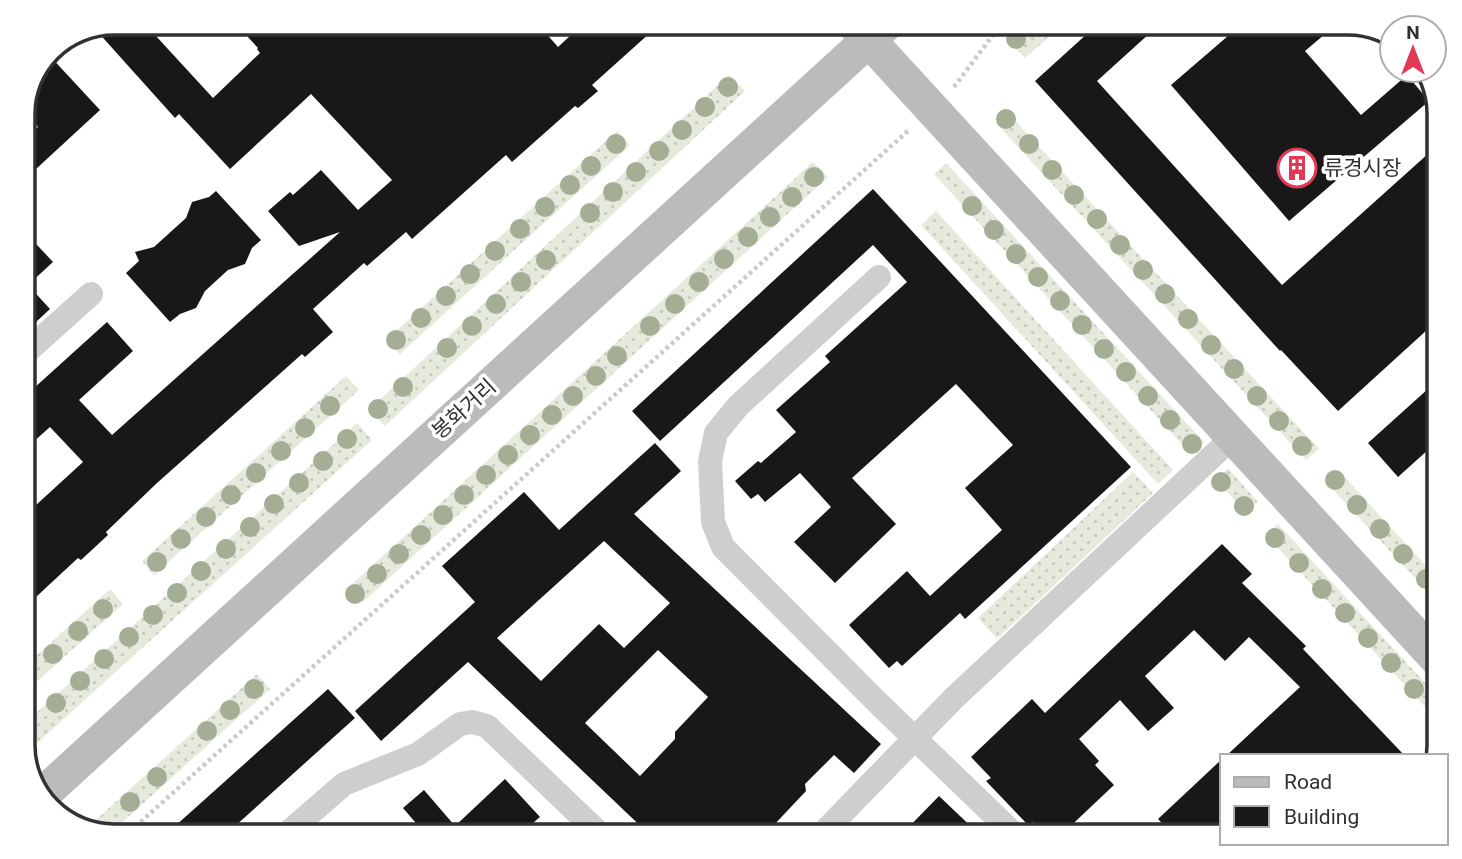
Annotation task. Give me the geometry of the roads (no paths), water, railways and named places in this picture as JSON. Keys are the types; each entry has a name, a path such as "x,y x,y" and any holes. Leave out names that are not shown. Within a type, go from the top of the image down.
{"main road":[{"name":"봉화거리","path":"49,789 862,35"},
{"path":"875,35 932,109 1427,648"}],"street":[{"path":"879,276 738,406 716,433 710,461 713,522 723,547 1004,824"},
{"path":"35,344 91,294"},
{"path":"832,824 954,698 1233,437"},
{"path":"298,824 344,784 418,754 460,724 471,722 487,726 589,824"}],"place":[{"name":"류경시장","path":"1297,168"}]}
